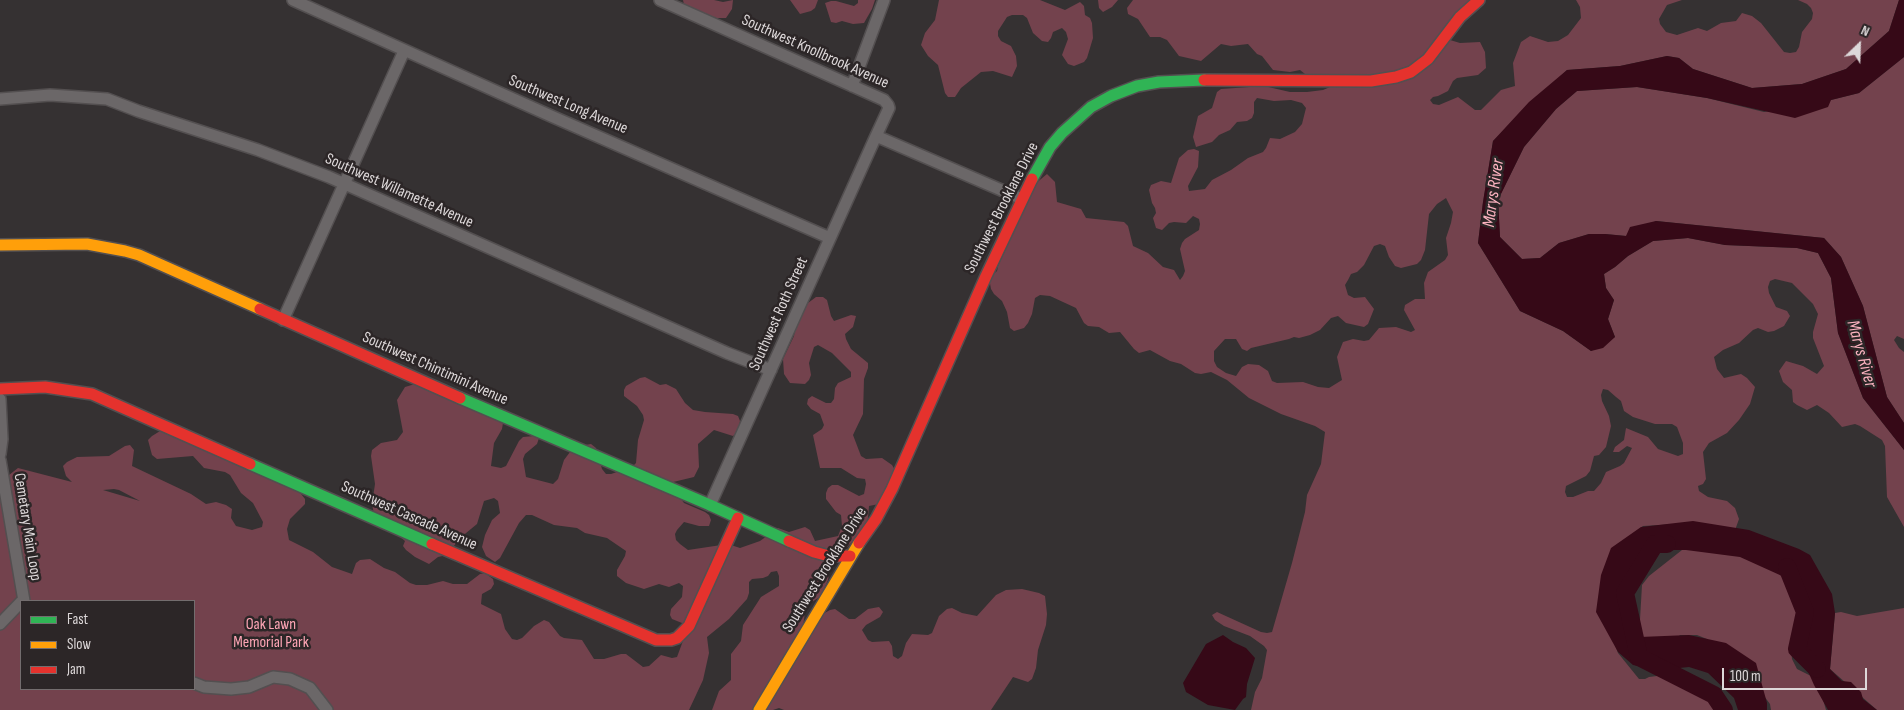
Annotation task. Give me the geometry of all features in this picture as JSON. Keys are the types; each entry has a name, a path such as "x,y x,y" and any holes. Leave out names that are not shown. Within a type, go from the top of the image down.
{"street":[{"name":"Southwest Long Avenue","path":"293,0 404,51 830,238"},
{"name":"Southwest Knollbrook Avenue","path":"660,0 884,100 889,108 876,136"},
{"path":"852,86 884,0"},
{"name":"Southwest Brooklane Drive","path":"759,710 850,556 876,519 892,489 1022,199 1050,147 1062,133 1091,108 1111,96 1137,86 1159,82 1253,80 1371,81 1396,77 1411,72 1428,58 1460,16 1479,0"},
{"path":"283,320 404,51"},
{"name":"Southwest Willamette Avenue","path":"0,99 50,95 107,99 258,150 344,184 727,353 771,370"},
{"path":"876,136 1022,199"},
{"name":"Southwest Roth Street","path":"710,505 876,136"},
{"name":"Southwest Chintimini Avenue","path":"0,245 71,243 125,250 454,396 710,505 814,552 828,556 850,556"},
{"name":"Southwest Cascade Avenue","path":"0,389 44,387 92,394 275,473 350,509 656,640 677,638 689,626 738,518"},
{"path":"0,399 2,439 0,454"},
{"name":"Cemetary Main Loop","path":"0,460 22,600"},
{"name":"Cemetary Main Loop","path":"0,624 20,603"},
{"path":"195,683 204,687 231,689 249,687 273,677 290,679 310,688 327,707 327,710"}],"green space":[{"path":"683,0 714,0 723,2 733,0 732,9 726,18 716,18 689,13 685,9"},
{"path":"790,0 818,0 815,8 800,14"},
{"path":"858,0 875,0 864,23 831,22 825,3 836,1 854,6 858,3"},
{"path":"939,0 1040,0 1065,10 1080,2 1084,6 1085,15 1090,18 1092,23 1093,38 1087,58 1084,62 1074,66 1068,64 1062,55 1068,39 1066,32 1062,28 1053,32 1048,42 1042,41 1033,33 1027,18 1023,15 1012,15 1007,17 998,31 998,36 1001,41 1011,46 1016,56 1017,66 1012,77 993,71 981,72 961,88 955,97 948,97 945,93 938,65 928,56 921,45 925,33 935,20"},
{"path":"1098,0 1118,0 1112,7 1103,12 1099,8"},
{"path":"1133,0 1470,0 1450,40 1460,43 1480,42 1485,52 1486,68 1478,75 1457,78 1453,81 1448,91 1430,100 1433,104 1439,105 1458,97 1475,110 1481,110 1501,90 1515,86 1513,63 1521,42 1530,36 1548,42 1558,41 1568,35 1581,18 1580,7 1576,0 1682,0 1667,5 1659,19 1666,32 1677,35 1698,28 1707,31 1721,23 1736,21 1742,13 1752,16 1761,23 1784,52 1790,53 1796,52 1799,47 1802,32 1812,19 1813,13 1807,4 1798,0 1899,0 1889,31 1846,69 1802,84 1752,88 1693,69 1679,58 1667,56 1620,66 1567,70 1493,141 1478,243 1520,311 1563,331 1591,351 1615,337 1608,319 1614,300 1606,288 1604,274 1628,256 1653,241 1688,238 1725,245 1797,248 1818,253 1831,278 1838,333 1863,398 1904,450 1904,527 1887,497 1885,446 1882,440 1855,424 1842,427 1829,413 1817,405 1807,410 1793,402 1792,390 1783,382 1779,371 1786,361 1803,366 1817,374 1824,366 1813,338 1818,314 1813,304 1792,283 1775,279 1770,281 1769,293 1776,307 1787,311 1790,316 1784,326 1768,332 1758,328 1753,330 1739,343 1723,350 1714,357 1717,369 1724,378 1741,374 1755,387 1750,404 1739,420 1727,433 1709,443 1703,452 1706,479 1703,484 1698,486 1699,491 1708,497 1727,501 1735,508 1739,519 1733,536 1676,524 1643,526 1638,530 1609,629 1618,653 1639,679 1673,674 1683,676 1704,689 1727,710 1251,710 1255,692 1262,678 1267,650 1250,636 1224,626 1215,620 1212,615 1217,612 1261,632 1272,632 1292,563 1305,512 1307,495 1321,464 1325,432 1315,426 1281,414 1249,398 1227,380 1211,372 1195,373 1181,364 1170,361 1150,350 1139,353 1120,332 1109,333 1099,327 1088,326 1084,323 1076,308 1050,296 1040,295 1035,298 1028,323 1024,328 1014,331 1010,328 1007,312 1002,301 991,289 989,278 997,271 1035,184 1047,174 1055,182 1057,202 1081,209 1086,218 1124,222 1128,226 1133,246 1148,253 1163,267 1174,270 1180,280 1185,271 1180,249 1185,239 1199,230 1199,219 1193,216 1186,223 1169,223 1162,230 1156,228 1153,218 1156,213 1149,190 1151,185 1161,181 1171,183 1179,158 1188,150 1194,149 1199,151 1198,167 1188,186 1189,191 1205,189 1212,180 1248,158 1263,152 1270,138 1280,139 1295,132 1302,124 1306,108 1302,103 1291,100 1274,101 1257,98 1254,102 1252,118 1247,121 1237,122 1230,130 1219,135 1212,142 1196,147 1193,137 1198,116 1212,108 1217,92 1221,89 1264,86 1290,92 1307,92 1323,90 1337,84 1305,74 1300,70 1290,72 1273,70 1262,56 1257,54 1248,44 1231,46 1221,44 1201,61 1179,56 1167,40 1160,37 1150,37 1138,19 1128,14 1127,8","holes":["1446,198 1453,212 1446,238 1448,255 1445,260 1428,272 1424,283 1425,299 1415,299 1405,305 1404,310 1415,330 1411,332 1396,327 1379,328 1369,340 1353,339 1343,342 1337,357 1342,380 1329,388 1303,382 1277,383 1272,381 1268,371 1259,365 1248,364 1242,367 1236,376 1226,373 1217,367 1214,361 1214,351 1225,339 1236,339 1242,349 1247,351 1251,348 1294,337 1299,338 1310,335 1320,330 1331,318 1338,316 1346,323 1364,327 1368,324 1374,309 1365,297 1354,298 1348,295 1345,285 1351,274 1357,272 1364,265 1374,246 1380,244 1385,246 1395,266 1401,268 1417,264 1425,250 1429,214 1437,204","1603,389 1608,390 1621,401 1624,411 1633,417 1655,424 1672,424 1677,427 1683,443 1683,454 1678,456 1658,449 1648,437 1626,428 1624,440 1615,447 1613,452 1619,452 1627,446 1632,448 1624,463 1606,472 1601,483 1594,491 1567,497 1565,492 1566,486 1586,476 1590,471 1594,456 1599,455 1606,447 1611,426 1609,416 1602,401"]},
{"path":"1904,57 1904,339 1897,336 1894,340 1904,352 1904,423 1887,397 1863,306 1841,257 1824,238 1656,221 1626,236 1589,234 1559,243 1540,258 1522,259 1500,237 1498,200 1524,147 1556,109 1577,91 1637,87 1707,98 1764,112 1859,93"},
{"name":"Oak Lawn Memorial Park","path":"816,297 823,297 827,300 834,321 851,315 856,316 853,327 845,334 846,339 851,349 868,363 868,368 864,379 863,414 853,435 861,456 866,459 882,458 892,465 895,470 879,504 869,506 867,528 831,562 828,580 821,596 806,606 801,639 821,615 830,610 835,609 849,619 855,619 868,609 879,607 883,612 880,617 866,625 862,630 868,640 872,642 889,641 892,646 893,656 898,659 902,656 906,643 912,634 928,635 932,633 939,616 947,609 952,608 962,613 977,616 996,595 1006,590 1022,589 1039,593 1045,596 1047,614 1032,679 1028,682 1013,677 991,710 784,710 779,708 773,710 712,710 719,691 731,680 731,654 741,641 743,625 761,597 779,586 777,571 771,572 763,578 752,579 749,582 747,599 729,619 707,637 709,653 703,680 689,710 0,710 0,482 18,468 72,482 66,476 63,466 67,462 77,457 109,456 130,445 134,450 132,466 191,494 206,504 216,502 226,505 232,509 231,518 236,526 252,530 262,527 263,522 253,503 241,493 230,475 225,472 204,468 193,456 157,459 152,455 148,440 165,428 298,490 305,499 305,504 290,519 287,529 289,540 313,552 332,567 352,574 356,563 360,560 370,559 416,585 427,585 443,581 453,584 467,584 480,574 485,573 493,579 494,584 491,589 482,594 481,604 501,614 505,629 512,639 522,638 534,626 544,620 549,622 560,636 582,640 594,659 604,659 626,654 643,667 649,666 661,655 672,658 677,657 687,625 672,619 670,615 671,609 682,597 683,586 679,583 669,587 659,584 644,589 626,583 617,576 617,570 626,551 607,538 585,533 577,528 554,525 532,515 526,515 519,523 500,558 495,562 486,556 482,547 492,520 500,513 498,501 494,498 484,501 477,524 460,538 447,555 438,557 429,564 415,557 403,546 405,541 374,514 372,504 375,484 371,456 372,450 381,443 397,440 403,432 397,400 405,387 415,384 503,423 502,429 494,443 491,466 501,468 506,466 519,441 523,437 534,436 539,438 537,444 525,454 523,459 526,477 553,484 558,479 564,460 570,452 591,444 596,448 602,469 606,474 611,474 632,467 636,463 638,440 644,420 637,406 624,396 624,390 626,386 645,377 660,385 666,384 676,389 685,403 693,410 733,414 738,416 740,421 738,432 733,436 714,430 698,444 699,467 694,477 669,483 684,503 705,512 711,520 709,526 699,526 684,522 675,534 676,540 680,544 688,550 728,544 740,548 760,541 778,528 789,532 805,527 810,530 815,541 838,536 842,526 841,515 836,512 826,499 828,488 832,485 838,485 859,496 864,494 865,479 857,478 841,468 820,468 813,435 822,429 824,425 820,414 811,409 807,404 808,399 812,396 826,403 831,403 834,399 835,388 838,383 851,377 851,372 832,353 818,345 814,347 809,363 811,375 809,380 805,384 790,383 784,374 783,359 794,336 796,319 804,306","holes":["103,490 119,490 140,501"]},
{"path":"1682,550 1743,550 1791,582 1801,613 1791,649 1792,659 1797,669 1811,676 1822,696 1826,710 1771,710 1770,704 1764,696 1707,639 1697,635 1680,635 1669,648 1639,637 1642,585 1649,576"},
{"path":"1904,608 1904,710 1877,710 1830,669 1835,613 1841,612 1857,616"}],"water":[{"path":"1899,0 1904,0 1904,57 1859,93 1831,100 1828,107 1795,118 1707,98 1637,87 1577,91 1556,109 1524,147 1498,200 1500,237 1522,259 1540,258 1559,243 1589,234 1626,236 1630,227 1656,221 1824,238 1841,257 1863,306 1887,397 1904,423 1904,450 1863,398 1838,333 1831,278 1818,253 1797,248 1725,245 1688,238 1653,241 1628,256 1604,274 1606,288 1614,300 1608,319 1615,337 1603,348 1591,351 1563,331 1520,311 1478,243 1493,141 1529,102 1567,70 1620,66 1667,56 1679,58 1693,69 1752,88 1802,84 1846,69 1889,31"},
{"path":"1693,521 1749,530 1810,555 1832,594 1835,613 1830,669 1842,681 1851,682 1861,692 1863,699 1877,710 1828,710 1814,685 1800,653 1805,618 1803,594 1782,576 1740,557 1686,550 1660,550 1647,555 1627,584 1621,606 1627,624 1640,637 1689,635 1726,643 1756,663 1767,703 1767,710 1738,710 1734,698 1708,673 1689,667 1659,670 1633,665 1618,652 1596,612 1601,575 1611,548 1641,527"},
{"path":"1223,635 1246,648 1255,658 1247,684 1246,697 1235,710 1208,705 1186,692 1183,683 1206,644"}],"waterway":[{"name":"Marys River","path":"1667,544 1655,544 1625,593 1639,657 1714,695 1724,710"},
{"name":"Marys River","path":"1787,567 1805,612 1797,649 1817,669"}],"traffic: fast":[{"path":"1032,179 1050,147 1062,133 1091,107 1111,96 1137,86 1159,82 1204,80"},
{"path":"460,398 710,505 789,541"},
{"path":"250,464 432,544"}],"traffic: slow":[{"path":"0,245 87,244 125,251 139,255 260,309"},
{"path":"759,710 859,543"}],"traffic: jam":[{"path":"1204,80 1371,81 1396,77 1411,72 1428,59 1460,17 1479,0"},
{"path":"859,543 876,519 892,489 986,276 1032,179"},
{"path":"260,309 460,398"},
{"path":"0,389 45,387 92,394 250,464"},
{"path":"432,544 656,640 671,640 677,638 689,626 738,518"},
{"path":"789,541 814,552 829,556 850,556"}]}
